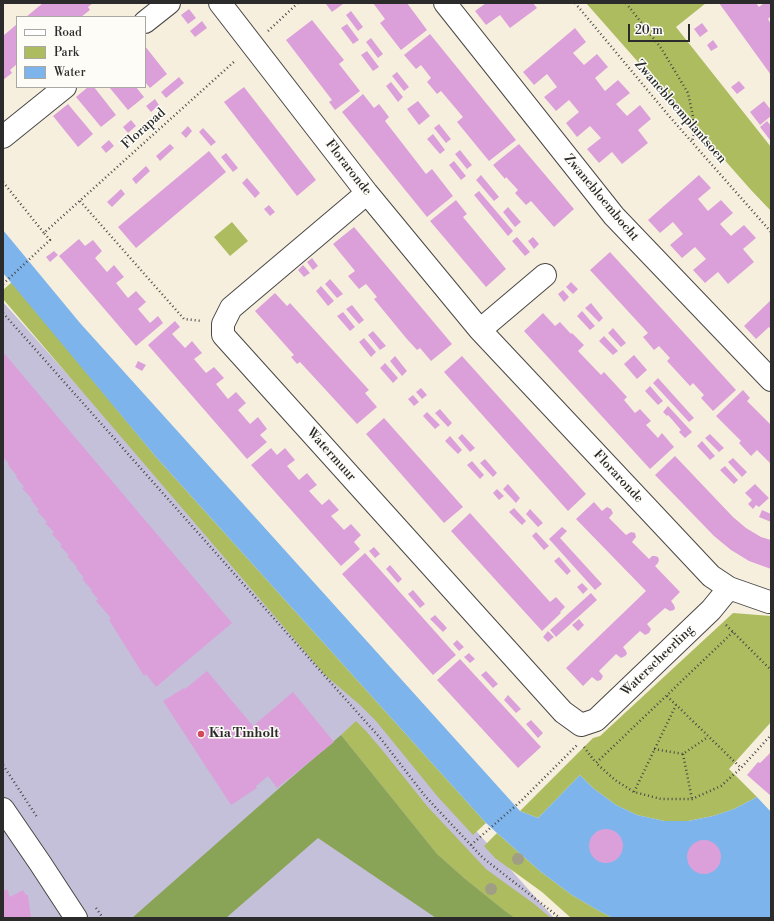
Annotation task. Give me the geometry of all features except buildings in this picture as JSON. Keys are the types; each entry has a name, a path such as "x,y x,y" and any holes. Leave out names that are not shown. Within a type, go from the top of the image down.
{"street":[{"path":"146,21 169,3"},
{"name":"Floraronde","path":"220,3 367,193 480,330 711,576 729,588 771,602"},
{"name":"Zwanebloembocht","path":"445,3 614,216 771,380"},
{"path":"3,137 64,88"},
{"path":"223,324 231,308 367,193"},
{"path":"480,330 545,275"},
{"name":"Watermuur","path":"223,324 223,335 228,341 563,712 581,725"},
{"name":"Waterscheerling","path":"581,725 596,720 711,610 729,588"},
{"path":"3,810 76,918"}],"path":[{"name":"Florapad","path":"44,233 298,3"},
{"name":"Zwanebloemplantsoen","path":"575,3 665,112 771,232"},
{"path":"626,3 661,48 688,93 693,117 694,133 692,143"},
{"path":"3,182 50,240 3,284"},
{"path":"80,201 184,319 223,324"},
{"path":"3,313 381,739 425,796 483,858 560,918"},
{"path":"711,610 771,670"},
{"path":"596,763 733,632"},
{"path":"667,696 741,768"},
{"path":"634,792 676,705"},
{"path":"471,845 520,801 580,742 596,763 615,780 634,792 661,799 692,799 720,786 741,768 771,735"},
{"path":"654,750 683,754 708,736"},
{"path":"683,754 692,799"}],"shaded area":[{"path":"3,302 554,918 3,918"}],"green space":[{"path":"586,3 706,3 676,27 771,147 771,211 751,190"},
{"path":"232,222 248,241 230,256 214,237"},
{"path":"12,282 156,457 486,823 473,835 438,797 376,721 325,675 3,299 3,290"},
{"path":"733,613 771,616 771,722 729,769 757,797 734,809 713,816 688,821 664,821 637,815 616,805 593,788 580,775 538,818 520,811 593,738 600,736"},
{"path":"356,721 383,751 427,806 486,869 551,918 515,918 464,878 437,854 341,735"},
{"path":"341,735 437,854 464,878 515,918 436,918 318,838 226,918 132,918 284,784"},
{"path":"497,833 541,872 572,895 613,918 571,918 542,892 495,858 484,846"}],"water":[{"path":"3,230 80,323 520,811 538,818 580,775 593,788 616,805 637,815 664,821 688,821 713,816 734,809 757,797 771,812 771,918 613,918 572,895 541,872 497,833 486,823 156,457 3,273"}],"place":[{"name":"Kia Tinholt","path":"201,734"}]}
